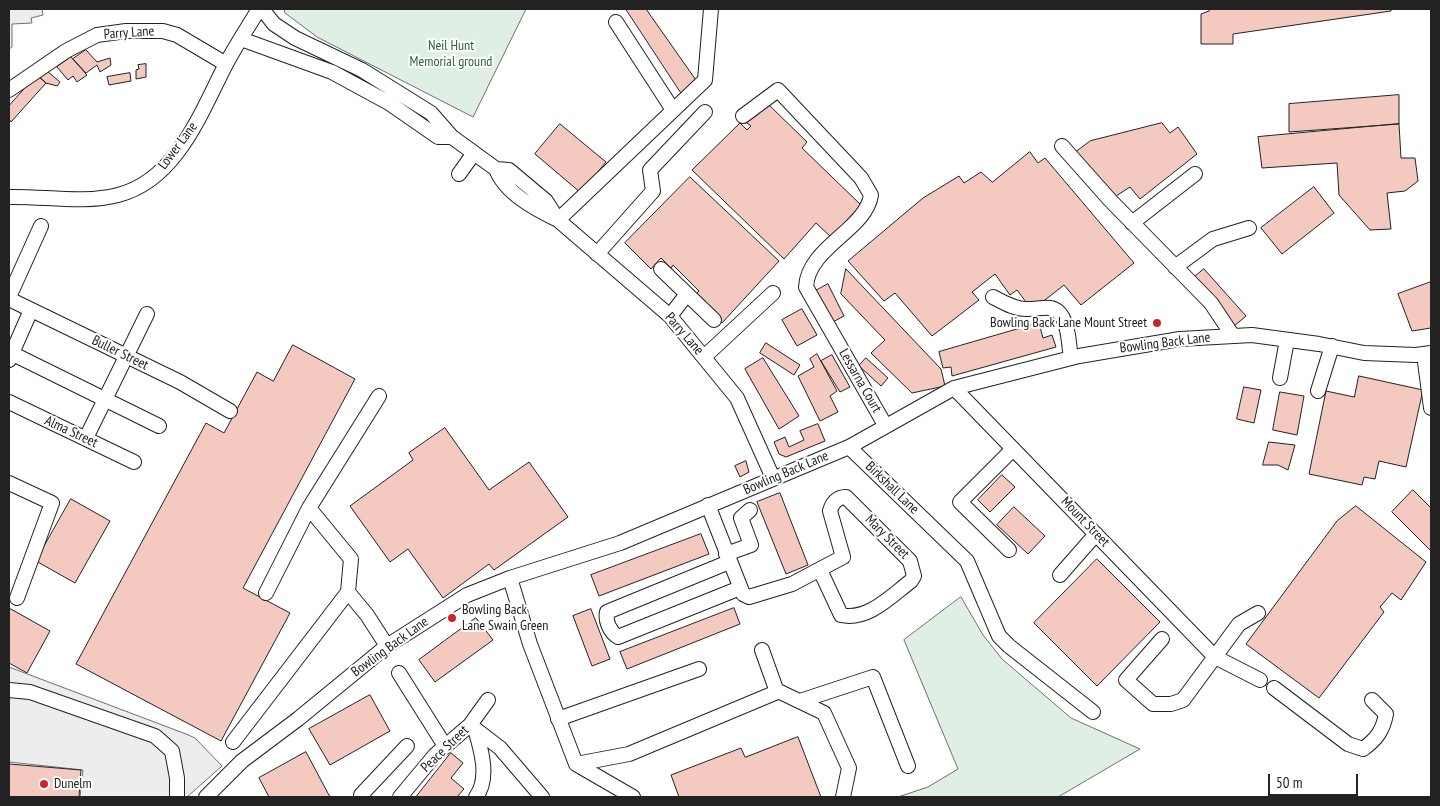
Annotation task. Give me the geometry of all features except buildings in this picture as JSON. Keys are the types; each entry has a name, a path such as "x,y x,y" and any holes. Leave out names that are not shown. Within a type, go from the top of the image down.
{"street":[{"name":"Lower Lane","path":"9,197 108,197 126,193 148,181 164,167 197,122 226,64 260,9"},
{"name":"Parry Lane","path":"260,9 274,24 295,38 355,66 430,113 452,137 496,169 509,170 546,202 558,220 670,316 704,357 737,398 773,478"},
{"path":"558,220 705,80 711,9"},
{"path":"616,22 674,110"},
{"name":"Parry Lane","path":"9,90 66,51 97,35 126,31 163,31 177,34 226,64"},
{"name":"Parry Lane","path":"241,39 332,72 389,103 438,137 452,137"},
{"name":"Lessarna Court","path":"743,116 778,90 861,178 871,195 866,209 806,274 806,287 827,328 835,337 885,425"},
{"path":"597,254 653,191 650,170 705,112"},
{"path":"1062,146 1132,223 1211,303 1233,336"},
{"path":"458,174 474,153"},
{"path":"1132,223 1194,174"},
{"path":"9,298 41,226"},
{"path":"1175,267 1213,239 1249,228"},
{"path":"661,269 714,320"},
{"path":"704,357 773,293"},
{"path":"670,316 687,294"},
{"path":"993,297 1008,305 1025,310 1045,306 1056,310 1065,322 1071,358"},
{"name":"Buller Street","path":"9,298 180,382 230,411"},
{"path":"31,310 10,357 159,426"},
{"path":"86,438 147,314"},
{"name":"Bowling Back Lane","path":"206,797 242,761 298,719 387,646 467,595 510,578 620,542 849,447 885,425 954,388 1071,358 1180,339 1252,335 1332,346 1364,353 1427,353"},
{"path":"1280,378 1287,340"},
{"path":"1318,391 1332,346"},
{"path":"1427,353 1431,408"},
{"name":"Mount Street","path":"954,388 1215,657 1260,680"},
{"path":"266,593 309,508 379,396"},
{"name":"Alma Street","path":"9,402 134,462"},
{"name":"Birkshall Lane","path":"849,447 967,561 999,636 1093,712"},
{"path":"1009,550 960,502 1013,449"},
{"path":"9,483 52,503 17,598"},
{"name":"Mary Street","path":"740,588 743,594 749,597 792,584 843,557 830,511 837,499 846,497 910,561 914,576 911,581 878,607 855,617 846,617 840,615 820,570"},
{"path":"708,506 728,558 740,588 618,637 611,630 606,612 728,558 751,545 741,518 750,510"},
{"path":"233,742 348,592 351,560 309,508"},
{"path":"1060,575 1096,534"},
{"path":"510,578 530,644 576,764 633,797"},
{"path":"348,592 366,614 387,646"},
{"path":"1162,639 1126,680 1153,704 1171,704 1183,700 1239,624 1258,613"},
{"path":"762,650 776,690 824,713 848,768 843,797"},
{"path":"558,719 699,669"},
{"path":"399,673 445,746"},
{"path":"800,701 873,677 908,766"},
{"path":"1274,688 1348,744 1363,749 1373,742 1383,728 1386,714 1372,700"},
{"path":"9,690 30,692 155,736 172,751 177,778 177,797"},
{"path":"576,764 629,754 777,692 776,690"},
{"name":"Peace Street","path":"400,797 435,755 473,727 488,700"},
{"path":"473,727 482,757 483,777 480,792 476,797"},
{"path":"473,727 500,748 542,797"},
{"path":"363,797 361,795 407,746"}],"green space":[{"name":"Neil Hunt Memorial ground","path":"285,9 526,9 473,117 317,37 285,13"},
{"path":"961,597 983,635 1002,659 1071,718 1140,749 1058,797 898,797 928,787 958,769 904,640"}],"shaded area":[{"path":"9,9 42,9 43,15 31,18 32,23 12,24 12,47 9,49"},
{"path":"9,667 195,738 222,766 187,797 80,797 83,770 9,762"}],"place":[{"name":"Bowling Back Lane Mount Street","path":"1157,323"},
{"name":"Bowling Back Lane Swain Green","path":"452,618"},
{"name":"Dunelm","path":"44,784"}]}
